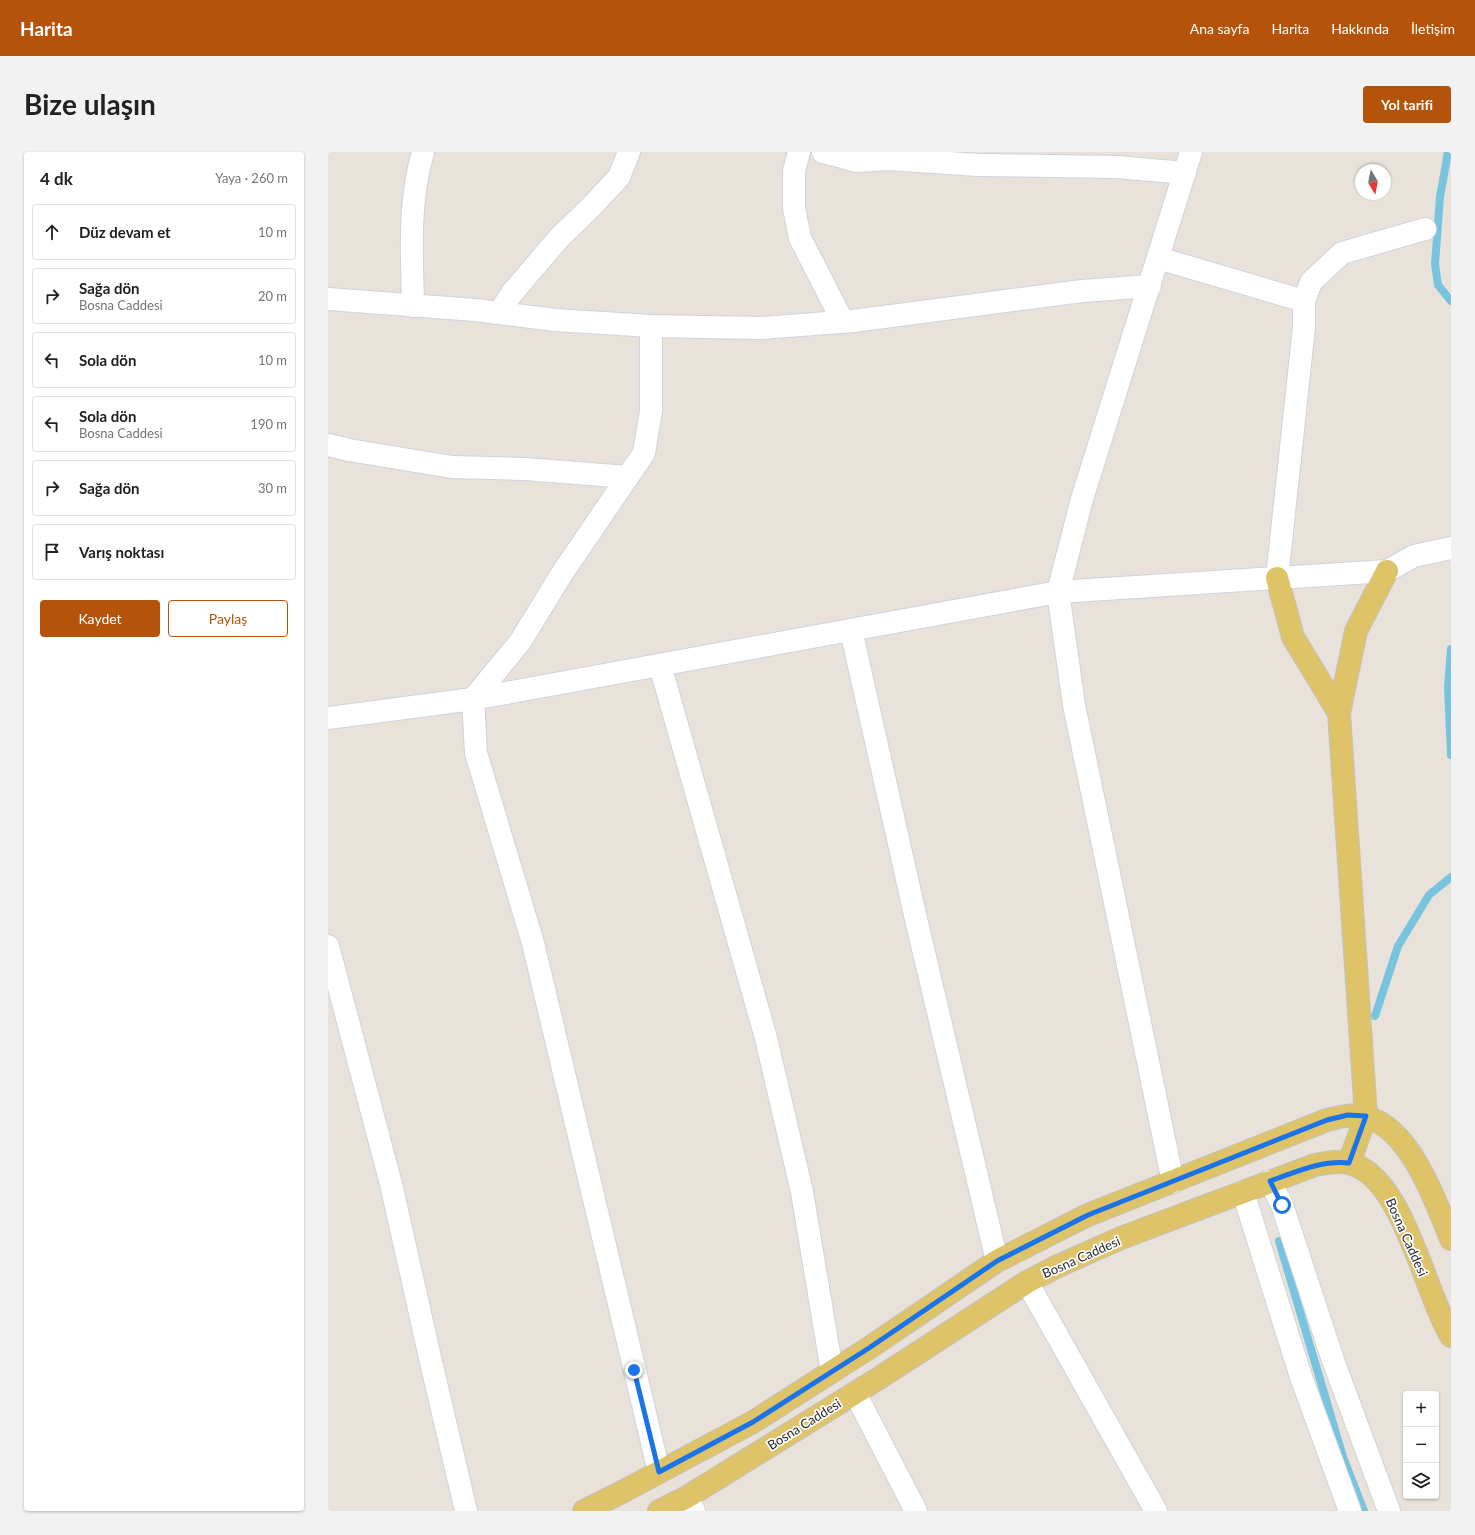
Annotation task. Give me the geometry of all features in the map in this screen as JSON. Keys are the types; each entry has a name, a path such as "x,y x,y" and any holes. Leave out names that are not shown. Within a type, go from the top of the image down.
{"main road":[{"path":"1349,1163 1366,1116 1340,713 1356,631 1387,571"},
{"path":"1277,578 1293,637 1340,713"},
{"path":"584,1511 753,1422 997,1261 1088,1215 1327,1120 1348,1115 1366,1116 1381,1124 1397,1136 1410,1153 1425,1179 1451,1239"},
{"name":"Bosna Caddesi","path":"659,1511 691,1504 855,1393 1027,1282 1058,1266 1121,1238 1270,1181 1335,1161 1349,1163 1366,1171 1380,1182 1391,1197 1408,1234 1431,1295 1451,1336"}],"street":[{"path":"413,306 411,225 416,175 423,152"},
{"path":"499,313 512,293 559,238 619,177 629,152"},
{"path":"799,152 794,171 794,208 800,238 843,322"},
{"path":"823,152 856,160 888,159 910,156 978,165 1117,167 1185,173"},
{"path":"1173,1182 1074,705 1058,592 1082,499 1192,152"},
{"path":"1277,578 1304,327 1304,301 1310,282 1342,253 1425,229"},
{"path":"1158,258 1304,301"},
{"path":"328,299 499,313 555,320 652,326 762,328 843,322 1082,292 1150,286"},
{"path":"652,326 651,411 644,453 561,575 520,642 473,699 476,753 533,943 659,1472"},
{"path":"330,450 452,467 525,469 628,477"},
{"path":"328,718 473,699 1058,592 1387,571 1414,556 1451,548"},
{"path":"851,630 916,919 997,1261"},
{"path":"660,665 766,1038 802,1192 832,1371"},
{"path":"328,946 391,1184 466,1511"},
{"path":"1270,1181 1282,1205 1334,1363 1389,1511"},
{"path":"1242,1192 1301,1377 1350,1511"},
{"path":"1027,1282 1156,1511"},
{"path":"855,1393 916,1511"}],"waterway":[{"path":"1448,152 1440,197 1435,264 1438,285 1451,301"},
{"path":"1451,649 1448,687 1451,755"},
{"path":"1375,1016 1398,946 1429,895 1451,877"},
{"path":"1279,1241 1343,1457 1364,1511"}],"route":[{"path":"634,1370 659,1472 753,1422 869,1348 997,1261 1037,1240 1088,1215 1327,1120 1348,1115 1366,1116 1349,1163 1335,1161 1270,1181 1282,1205"}]}
